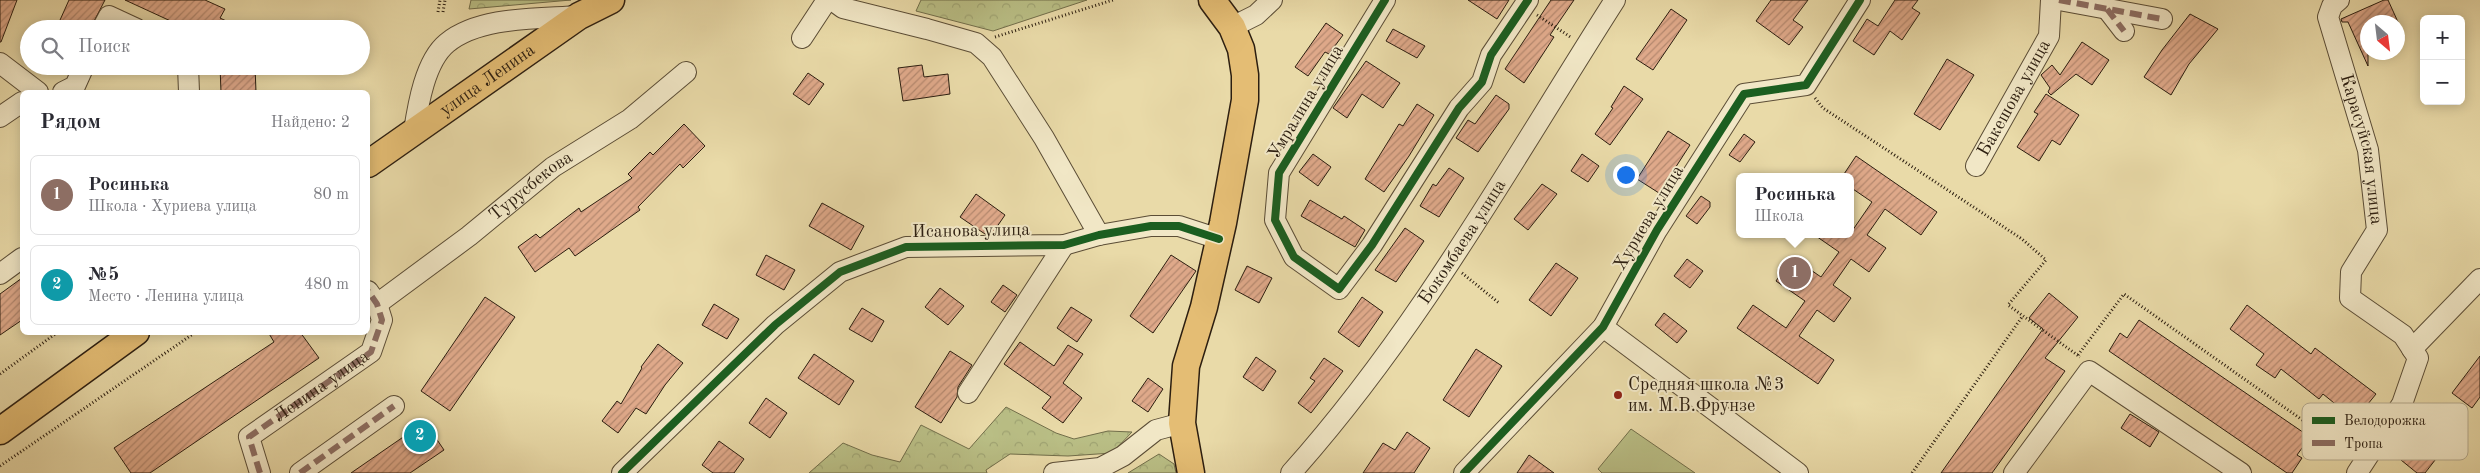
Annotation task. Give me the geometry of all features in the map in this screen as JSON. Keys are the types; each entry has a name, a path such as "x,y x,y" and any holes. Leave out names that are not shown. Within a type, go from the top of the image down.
{"main road":[{"name":"улица Ленина","path":"370,163 579,16 611,0"},
{"path":"1192,473 1182,423 1186,366 1204,307 1219,239 1245,100 1246,75 1232,27 1212,0"},
{"path":"0,431 132,335"}],"street":[{"path":"802,38 827,0"},
{"path":"832,0 843,8 927,29 976,44 992,57 1044,138 1099,235"},
{"path":"1232,27 1256,14 1272,0"},
{"name":"Умралина улица","path":"1385,0 1280,173 1275,220 1294,257 1339,289 1372,244 1459,108 1482,82 1491,55 1526,3"},
{"name":"Бокомбаева улица","path":"1291,473 1335,424 1450,263 1615,0"},
{"path":"1806,85 1860,0"},
{"name":"Бакешова улица","path":"1976,166 2049,36 2051,0"},
{"path":"2059,0 2162,19"},
{"path":"2115,10 2148,0"},
{"name":"Карасуйская улица","path":"2339,0 2332,6 2328,17 2368,150 2377,230 2351,272 2350,298 2403,335 2412,349"},
{"path":"2115,10 2124,31"},
{"path":"107,20 109,16 118,20"},
{"path":"414,131 417,108 428,69 446,43 483,24 579,16"},
{"path":"0,63 35,90"},
{"name":"Турусбекова","path":"372,297 469,236 553,167 630,119 686,72"},
{"path":"67,90 75,86 80,75"},
{"path":"189,75 190,90"},
{"name":"Хуриева улица","path":"1464,473 1603,327 1657,230 1744,94 1806,85"},
{"path":"0,118 20,103"},
{"name":"Исанова улица","path":"622,473 775,325 840,272 906,246 1064,244 1099,235 1151,226 1179,226 1219,239"},
{"path":"968,393 1064,244"},
{"path":"0,274 20,259"},
{"path":"2402,403 2418,358 2412,349 2480,278"},
{"name":"Ленина улица","path":"260,473 249,437 371,352 382,320 372,297"},
{"path":"1603,327 1798,473"},
{"path":"2014,473 2084,363 2241,473"},
{"path":"300,473 394,406"},
{"path":"1054,473 1100,468 1123,456 1156,430 1182,423"}],"path":[{"path":"438,12 440,0"},
{"path":"443,12 445,0"},
{"path":"976,44 1113,0"},
{"path":"1526,3 1585,47"},
{"path":"1806,85 1823,108 2022,239 2046,260 2008,305 2084,363 2124,294 2302,425"},
{"path":"1450,263 1499,303"},
{"path":"1912,473 2022,316"},
{"path":"0,374 54,335"},
{"path":"0,466 192,335"},
{"path":"2349,460 2360,468"}],"green space":[{"path":"471,0 571,0 469,9"},
{"path":"921,0 1087,0 993,31 916,11"},
{"path":"1006,407 1056,433 1074,439 1108,431 1132,432 1112,453 1068,456 1010,454 986,470 987,473 809,473 843,443 872,455 900,462 921,425 969,449"},
{"path":"1631,429 1695,473 1602,473 1598,469"},
{"path":"1159,454 1174,464 1176,473 1128,473"}],"building":[{"path":"0,0 17,0 1,42 0,42"},
{"path":"69,0 105,0 95,20 60,20"},
{"path":"125,0 205,0 225,9 220,18 224,20 168,20"},
{"path":"1468,0 1509,0 1497,19"},
{"path":"1551,0 1574,0 1550,35 1554,37 1524,83 1505,69"},
{"path":"1771,0 1808,0 1793,20 1803,27 1789,45 1756,21"},
{"path":"1895,0 1918,0 1912,8 1920,13 1902,40 1890,31 1874,55 1853,41 1867,19 1878,26"},
{"path":"2384,0 2388,0 2395,15 2360,15 2360,48 2348,22 2342,22 2341,19"},
{"path":"1671,9 1687,20 1653,70 1636,59"},
{"path":"2190,14 2218,29 2189,64 2171,95 2144,77"},
{"path":"1326,23 1343,35 1329,54 1325,52 1308,76 1295,67"},
{"path":"1393,29 1425,46 1417,58 1386,41"},
{"path":"2082,42 2109,60 2092,85 2076,74 2051,95 2048,92 2050,88 2041,75 2052,65 2060,75"},
{"path":"1947,59 1974,75 1940,130 1914,114"},
{"path":"1366,61 1400,83 1383,108 1362,94 1347,118 1333,108"},
{"path":"922,65 924,77 948,74 950,94 903,101 898,68"},
{"path":"808,73 824,84 809,105 793,94"},
{"path":"220,75 255,75 256,90 221,90"},
{"path":"1624,86 1643,99 1610,145 1595,134 1613,108 1611,107"},
{"path":"2046,94 2079,115 2060,145 2052,140 2039,161 2017,147 2038,114 2034,112"},
{"path":"1496,95 1509,104 1509,109 1478,152 1456,138 1468,120 1475,124"},
{"path":"1417,104 1434,115 1384,192 1365,179 1399,124 1403,126"},
{"path":"684,124 705,146 683,168 680,164 638,207 640,210 575,256 569,248 535,272 518,247 536,234 540,238 579,208 581,212 632,178 628,174 650,152 653,155"},
{"path":"1668,131 1690,145 1659,193 1637,179"},
{"path":"1744,134 1755,142 1740,162 1729,155"},
{"path":"1313,154 1331,167 1318,186 1299,172"},
{"path":"1582,154 1599,166 1588,182 1571,171"},
{"path":"1856,156 1937,212 1921,235 1885,209 1867,235 1886,248 1869,272 1851,259 1833,285 1851,298 1834,322 1817,310 1799,336 1834,360 1818,384 1737,328 1753,305 1786,328 1805,301 1776,281 1792,257 1821,277 1839,252 1819,238 1854,238 1854,228 1872,202 1854,190 1854,173 1845,173"},
{"path":"1449,168 1464,178 1439,217 1420,206 1433,184 1436,186"},
{"path":"1542,184 1557,194 1528,230 1514,219"},
{"path":"976,194 1005,215 992,234 985,234 960,217"},
{"path":"1701,196 1710,202 1710,207 1697,224 1686,216"},
{"path":"1310,200 1342,219 1344,216 1365,230 1355,247 1301,216"},
{"path":"822,203 864,226 851,250 809,226"},
{"path":"1405,228 1424,241 1396,282 1375,270"},
{"path":"766,255 795,270 784,290 756,275"},
{"path":"1171,255 1196,271 1153,333 1130,316"},
{"path":"1687,259 1703,271 1690,288 1674,276"},
{"path":"1556,263 1578,278 1551,316 1529,300"},
{"path":"1247,266 1272,278 1259,303 1235,290"},
{"path":"20,279 20,321 0,335 0,294"},
{"path":"1003,285 1017,295 1005,312 991,302"},
{"path":"940,288 964,306 948,325 925,307"},
{"path":"2049,293 2078,317 2045,358 2065,371 1992,473 1941,473 2043,329 2029,318"},
{"path":"485,297 515,317 450,411 421,391"},
{"path":"1362,297 1383,312 1359,347 1338,332"},
{"path":"714,304 739,319 727,339 702,325"},
{"path":"2247,305 2311,354 2315,348 2376,394 2369,403 2334,403 2323,394 2319,399 2281,369 2275,378 2256,365 2264,354 2230,329"},
{"path":"1071,307 1092,320 1077,342 1057,328"},
{"path":"862,308 884,321 872,342 849,329"},
{"path":"1664,313 1687,331 1677,343 1655,325"},
{"path":"2139,320 2302,432 2302,448 2297,455 2302,458 2292,473 2287,473 2109,351 2120,333 2127,338"},
{"path":"270,335 302,335 319,358 150,473 131,473 114,448 274,342"},
{"path":"1020,342 1054,366 1068,345 1083,354 1063,383 1082,398 1063,423 1042,408 1051,397 1004,364"},
{"path":"658,344 683,363 665,385 646,414 636,408 618,433 602,421 617,401 621,404 641,367"},
{"path":"1476,349 1502,366 1469,417 1443,400"},
{"path":"950,351 972,365 958,387 957,397 941,423 915,407"},
{"path":"814,354 854,381 839,405 798,378"},
{"path":"2480,356 2480,397 2472,408 2468,403 2452,393"},
{"path":"1256,357 1276,371 1263,391 1243,377"},
{"path":"1324,358 1343,371 1311,413 1298,403 1315,381 1310,378"},
{"path":"1148,378 1163,389 1148,412 1132,401"},
{"path":"766,398 787,413 770,438 749,423"},
{"path":"2130,414 2159,432 2150,447 2121,428"},
{"path":"425,422 444,450 410,473 351,473"},
{"path":"1407,432 1430,448 1414,473 1363,473 1383,443 1395,450"},
{"path":"719,441 744,459 734,473 713,473 702,465"},
{"path":"1529,455 1554,473 1517,473"},
{"path":"2401,460 2435,460 2425,473 2417,473"}],"marked path":[{"path":"2059,0 2162,19"},
{"path":"2107,9 2124,31"},
{"path":"260,473 249,437 371,352 382,320 377,304 370,294"},
{"path":"300,473 394,406"}],"cycle path":[{"path":"1385,0 1279,173 1275,220 1294,257 1339,289 1372,245 1459,108 1482,82 1491,55 1528,0"},
{"path":"1464,473 1603,327 1657,230 1744,94 1806,85 1860,0"},
{"path":"622,473 775,325 840,272 906,247 1064,245 1099,235 1151,226 1179,226 1219,239"}],"place":[{"name":"Росинька","path":"1795,273"},
{"name":"Средняя школа №3 им. М.В.Фрунзе","path":"1618,395"},
{"name":"№5","path":"420,436"}]}
